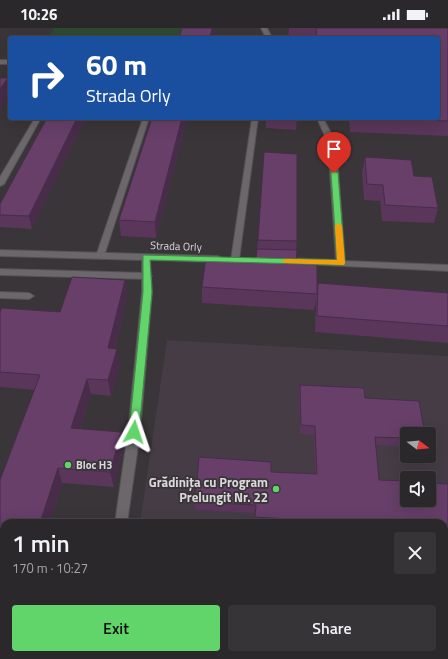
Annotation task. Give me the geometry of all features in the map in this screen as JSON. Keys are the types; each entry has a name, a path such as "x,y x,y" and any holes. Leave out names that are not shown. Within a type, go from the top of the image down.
{"street":[{"path":"0,184 37,120"},
{"path":"100,256 145,120"},
{"name":"Strada Orly","path":"0,253 239,260 255,120"},
{"path":"321,120 332,143 341,263"},
{"path":"122,519 134,432 147,292 146,257"},
{"path":"273,261 448,268"},
{"path":"0,272 147,276"},
{"path":"0,295 30,296"}],"shaded area":[{"name":"Grădinița cu Program Prelungit Nr. 22","path":"167,340 448,356 448,519 141,519"}],"green space":[{"path":"54,28 184,28 181,36 49,36"}],"building":[{"path":"182,28 212,28 210,36 180,36"},
{"path":"316,28 448,28 448,121 425,120 440,120 440,36 317,36"},
{"path":"0,78 8,78 0,89"},
{"path":"46,120 76,120 29,216 0,215 0,204"},
{"path":"151,120 181,120 155,222 119,220"},
{"path":"264,152 297,154 297,241 258,240"},
{"path":"365,157 411,160 414,176 432,177 438,208 385,205 383,185 367,184"},
{"path":"257,249 297,250 296,263 317,264 317,294 202,287 206,257 256,260"},
{"path":"72,277 125,280 108,348 117,349 108,380 87,379 71,428 121,432 110,472 58,468 41,519 0,519 0,480 40,375 0,372 0,312 2,308 60,312"},
{"path":"318,283 448,293 448,326 317,316"},
{"path":"300,385 364,388 365,398 419,401 424,427 400,427 400,438 375,437 379,480 400,481 400,507 436,507 436,483 448,484 448,519 290,519 255,517 256,505 195,502 199,457 271,462 271,472 317,474 315,426 301,425"}],"slow traffic":[{"path":"286,261 341,263 338,226"}],"place":[{"name":"Bloc H3","path":"68,465"},
{"name":"Grădinița cu Program Prelungit Nr. 22","path":"276,489"}],"route":[{"path":"134,432 147,292 146,257 341,263 334,173"}]}
